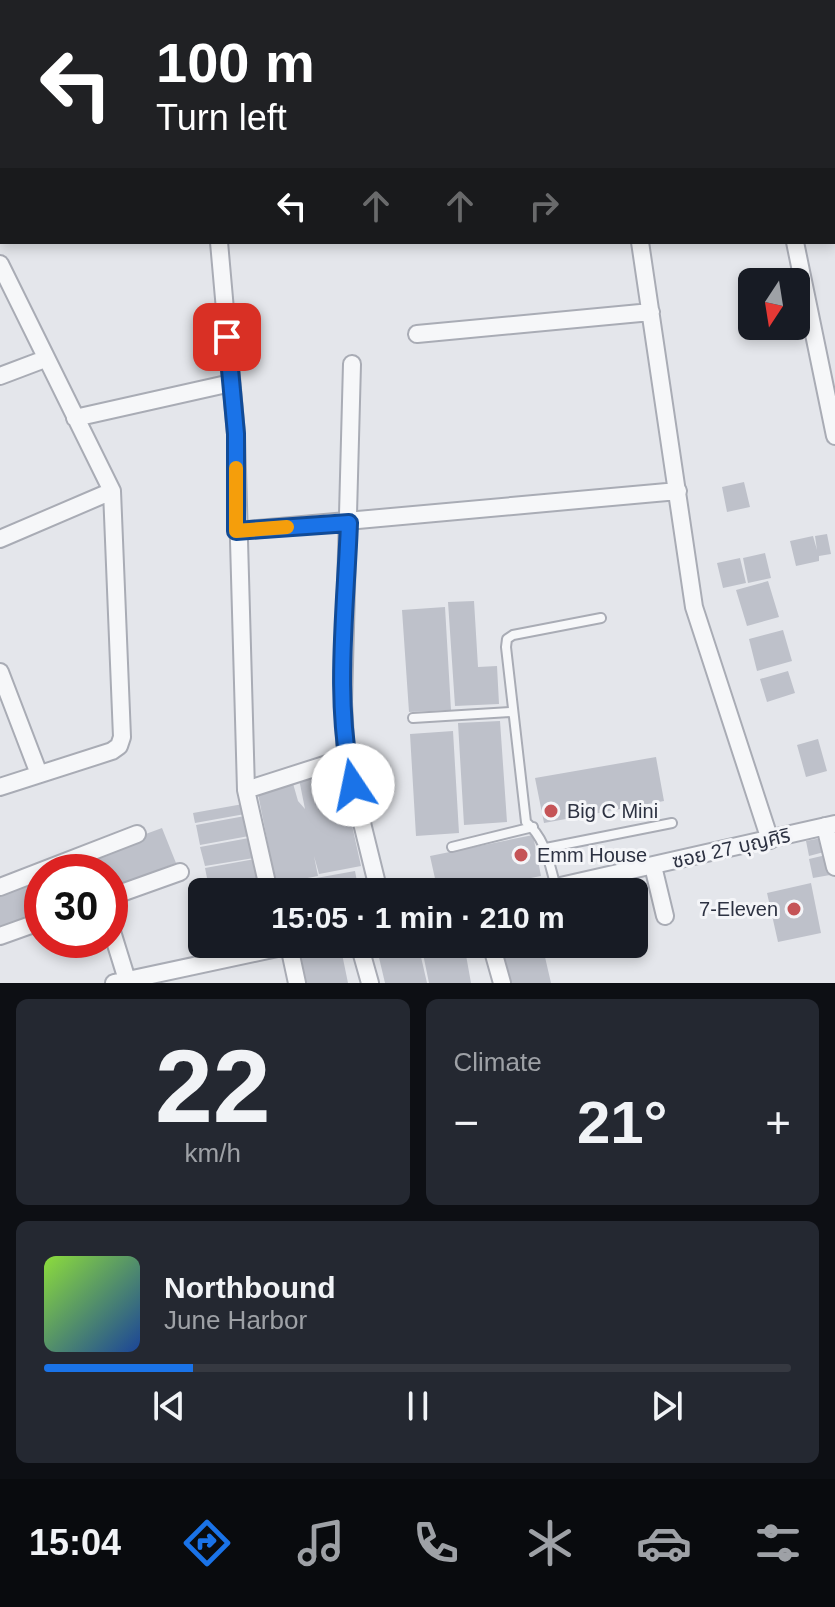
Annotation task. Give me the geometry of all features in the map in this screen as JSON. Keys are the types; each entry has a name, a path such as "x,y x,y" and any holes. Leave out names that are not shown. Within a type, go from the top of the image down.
{"street":[{"path":"219,244 236,434 236,531 246,790 266,878"},
{"path":"640,244 694,607 770,840"},
{"path":"795,244 835,436"},
{"path":"0,264 112,491 122,737 119,746 112,751 0,787"},
{"path":"417,334 651,312"},
{"path":"0,376 45,359"},
{"path":"352,364 343,702 346,758 376,878"},
{"path":"75,418 231,383"},
{"path":"0,539 112,491"},
{"path":"236,531 678,491"},
{"path":"0,672 39,774"},
{"path":"246,790 346,758"},
{"path":"830,825 835,867"},
{"name":"ซอย 27 บุญศิริ","path":"598,878 830,825"},
{"path":"0,887 137,834"},
{"path":"653,866 665,916"},
{"path":"128,891 180,872"},
{"path":"0,936 24,927"},
{"path":"116,958 121,982 229,958"},
{"path":"290,958 297,983"},
{"path":"363,958 370,983"},
{"path":"495,958 502,983"}],"lane":[{"path":"554,878 546,848 533,827 526,822 511,712 507,639 513,635 601,618"},
{"path":"413,718 511,712"},
{"path":"546,848 672,823"},
{"path":"452,847 533,827"}],"building":[{"path":"744,482 750,507 727,512 722,487"},
{"path":"827,534 831,554 819,556 819,561 796,566 790,541 813,536 817,550 815,536"},
{"path":"765,553 771,578 748,583 743,558"},
{"path":"740,558 746,583 723,588 717,563"},
{"path":"768,581 779,617 747,626 736,590"},
{"path":"474,601 478,667 497,666 499,704 455,706 448,602"},
{"path":"445,607 451,710 409,712 402,610"},
{"path":"783,630 792,661 757,671 749,639"},
{"path":"788,671 795,693 767,702 760,679"},
{"path":"500,721 507,822 464,825 458,723"},
{"path":"453,731 459,833 416,836 410,734"},
{"path":"818,739 827,771 806,777 797,745"},
{"path":"656,757 664,801 544,823 535,778"},
{"path":"340,771 361,866 319,874 314,856 318,876 275,878 257,789 292,780 298,801 305,809 299,779"},
{"path":"243,804 245,814 195,823 193,813"},
{"path":"245,816 249,836 200,845 196,825"},
{"path":"162,828 176,863 128,882 128,854 92,854"},
{"path":"533,835 541,876 435,878 430,856"},
{"path":"249,838 254,858 205,866 200,847"},
{"path":"821,838 824,852 809,856 806,841"},
{"path":"826,855 830,875 813,878 809,859"},
{"path":"255,859 259,878 207,878 205,868"},
{"path":"355,871 356,878 316,878"},
{"path":"24,879 24,919 0,929 0,888"},
{"path":"811,883 821,933 778,942 767,893"},
{"path":"300,958 343,958 348,983 305,983"},
{"path":"379,958 421,958 427,983 385,983"},
{"path":"424,958 467,958 471,983 429,983"},
{"path":"502,958 545,958 551,983 508,983"}],"slow traffic":[{"path":"236,468 236,531 287,527"}],"place":[{"name":"Big C Mini","path":"551,811"},
{"name":"Emm House","path":"521,855"},
{"name":"7-Eleven","path":"794,909"}],"route":[{"path":"227,337 236,434 236,531 349,523 343,702 346,758 353,785"}]}
